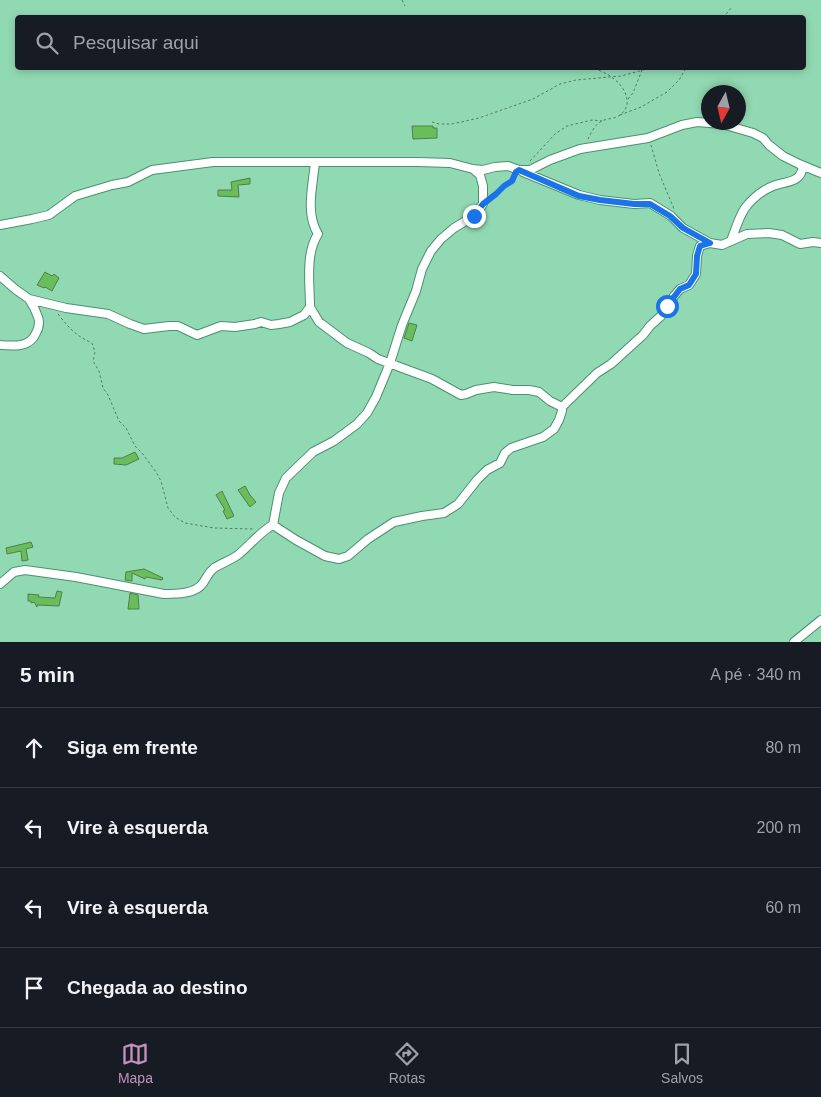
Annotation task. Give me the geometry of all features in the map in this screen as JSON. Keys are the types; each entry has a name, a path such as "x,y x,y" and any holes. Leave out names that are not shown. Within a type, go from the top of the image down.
{"street":[{"path":"519,170 530,170 580,148 648,138 682,125 697,122 722,124 753,133 763,138 783,156 821,173"},
{"path":"0,225 49,215 75,196 128,182 152,170 213,162 434,162 450,163 483,170 495,166 508,166 579,196 634,204 650,204 670,216 683,228 710,243 722,245 747,234 769,233 782,235 800,244 821,243"},
{"path":"315,162 310,207 313,226 318,234 313,241 308,266 310,307 319,322 348,343 378,359 432,379 461,395 494,387 529,390 539,392 550,401 562,407"},
{"path":"731,241 745,208 759,195 772,187 797,178 802,173 803,166"},
{"path":"0,584 14,572 25,570 76,577 164,594 188,592 196,590 203,584 212,570 236,556 258,538 270,527 279,493 286,478 314,452 357,424 367,413 390,363 422,269 431,251 454,228 474,216 483,204 483,186 480,175 473,169"},
{"path":"270,527 325,556 339,559 348,556 368,539 394,522 444,513 458,504 477,480 487,470 500,462 505,453 511,448 543,437 554,429 559,420 562,407 643,335 661,316 680,289 689,285 696,274 697,256 700,246 710,243"},
{"path":"0,276 29,299 66,308 108,314 144,329 159,326 178,326 197,335 221,326 235,327 261,322 279,324 290,322 304,315 310,307"},
{"path":"0,345 26,344 34,338 39,328 39,319 29,299"},
{"path":"794,642 821,620"}],"path":[{"path":"402,0 404,6"},
{"path":"725,15 731,8"},
{"path":"599,70 616,80 625,91 628,100"},
{"path":"432,122 452,124 479,118 533,99 560,84 576,80 609,78 638,70"},
{"path":"620,116 626,108 642,70"},
{"path":"483,204 512,181 516,172 526,167 530,160 555,134 567,126 592,120 602,121 641,107 667,92 679,80 685,70"},
{"path":"580,148 586,144 594,128 602,121"},
{"path":"648,138 659,173 676,214"},
{"path":"47,304 81,338 92,343 95,352 93,361 99,371 103,388 119,421 126,428 135,446 161,480 168,508 175,517 185,524 214,528 252,529 270,527"}],"building":[{"path":"412,126 433,126 433,128 437,128 437,138 413,139"},
{"path":"250,178 250,184 238,185 239,197 218,196 218,190 232,190 231,182"},
{"path":"45,272 52,276 54,274 59,278 52,291 37,285"},
{"path":"409,323 417,325 412,341 404,338"},
{"path":"135,452 139,459 126,465 114,464 114,458 122,458"},
{"path":"245,486 256,502 250,507 238,490"},
{"path":"222,491 234,516 227,519 223,511 225,510 216,495"},
{"path":"31,542 33,547 26,549 28,560 22,561 21,551 7,554 6,548"},
{"path":"144,569 163,578 162,580 146,577 145,579 132,573 132,581 125,580 126,572"},
{"path":"57,591 62,592 59,606 37,605 37,607 34,602 28,601 28,594 39,595 38,597 55,598"},
{"path":"130,593 138,595 139,609 128,609"}],"route":[{"path":"474,216 483,204 512,181 519,170 579,196 634,204 650,204 670,216 683,228 710,243 700,246 697,256 696,274 689,285 680,289 667,306"}]}
